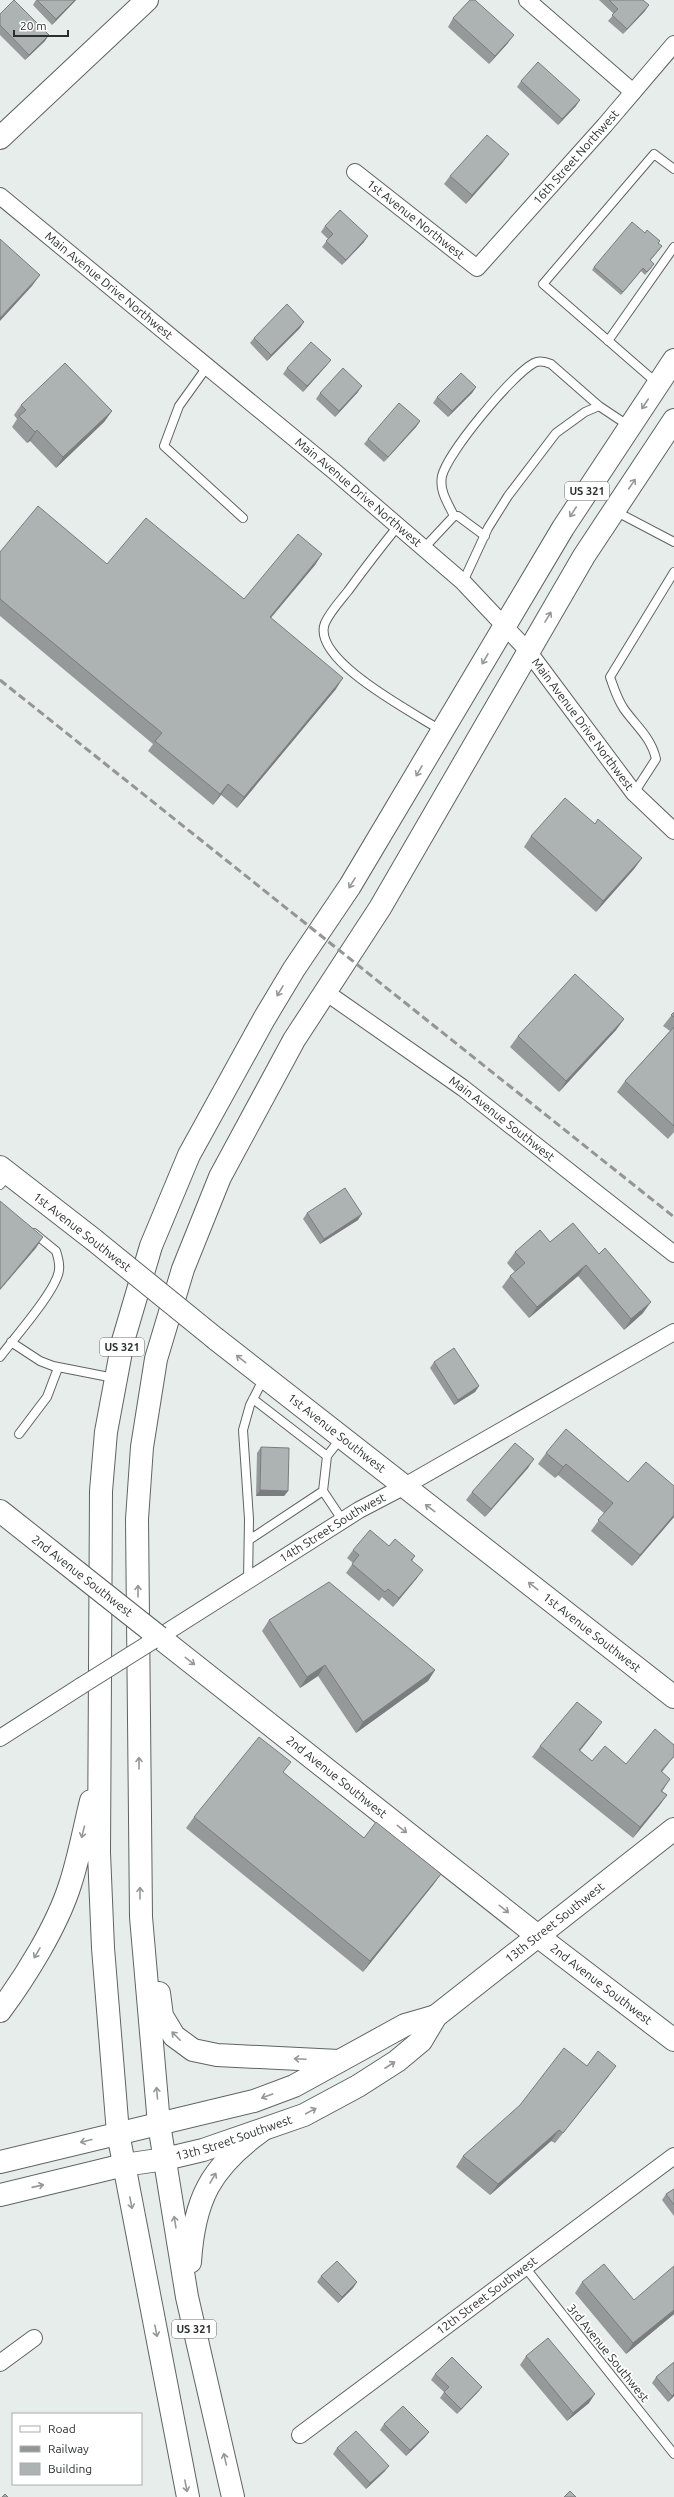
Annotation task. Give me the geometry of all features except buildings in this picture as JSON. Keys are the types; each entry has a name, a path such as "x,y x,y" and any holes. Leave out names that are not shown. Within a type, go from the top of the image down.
{"main road":[{"path":"0,138 142,2"},
{"name":"US 321","path":"188,2497 118,2133 103,1948 99,1853 101,1491 106,1432 124,1341 151,1246 189,1155 264,1019 294,969 350,886 563,528 674,360"},
{"name":"US 321","path":"233,2497 187,2297 159,2124 140,1917 137,1519 142,1447 156,1359 183,1269 220,1177 290,1046 324,991 380,908 584,556 674,420"},
{"name":"1st Avenue Southwest","path":"3,1175 94,1240 403,1487 674,1697"},
{"name":"2nd Avenue Southwest","path":"0,1511 539,1937 674,2040"},
{"path":"0,2011 15,1990 45,1939 70,1886 100,1767"},
{"name":"13th Street Southwest","path":"0,2162 254,2101 294,2086 405,2025 436,2016 539,1937 674,1829"},
{"path":"140,1917 162,2016 174,2036 193,2050 217,2055 339,2061"},
{"name":"13th Street Southwest","path":"0,2195 124,2165 165,2159 203,2150 261,2131 304,2114 358,2086 397,2061 422,2041 436,2016"},
{"path":"187,2297 191,2237 205,2191 228,2156 261,2131"}],"street":[{"path":"527,0 633,92"},
{"name":"16th Street Northwest","path":"476,268 674,44"},
{"name":"1st Avenue Northwest","path":"355,172 476,268"},
{"name":"Main Avenue Drive Northwest","path":"0,196 398,526 463,582 528,651 634,793 674,831"},
{"name":"Main Avenue Southwest","path":"324,991 463,1088 674,1254"},
{"name":"14th Street Southwest","path":"0,1738 342,1521 674,1332"},
{"name":"12th Street Southwest","path":"300,2435 524,2266 592,2219 674,2156"},
{"path":"0,2363 34,2338"}],"lane":[{"path":"658,384 543,284 654,154 674,169"},
{"path":"608,341 674,247"},
{"path":"454,516 441,490 446,467 458,446 508,386 535,362 544,361 551,364 599,406 630,427"},
{"path":"207,367 179,406 164,446 244,518"},
{"path":"463,582 485,536 508,496 556,433 586,412 599,406"},
{"path":"614,511 674,542"},
{"path":"454,516 458,516 485,536"},
{"path":"424,548 454,516"},
{"path":"398,526 337,605 325,624 325,640 331,653 356,676 442,732"},
{"path":"634,793 656,759 653,746 624,708 614,691 610,676 674,572"},
{"path":"0,1357 42,1302 56,1281 59,1270 56,1251 25,1226"},
{"path":"11,1342 40,1361 58,1368 116,1378"},
{"path":"19,1434 47,1397 58,1368"},
{"path":"248,1580 249,1540 243,1430 253,1399 264,1377"},
{"path":"253,1399 327,1456"},
{"path":"341,1438 327,1456 323,1491 342,1521"},
{"path":"249,1540 323,1491"},
{"name":"3rd Avenue Southwest","path":"524,2266 674,2454"}],"railway":[{"path":"0,680 674,1217"}]}
